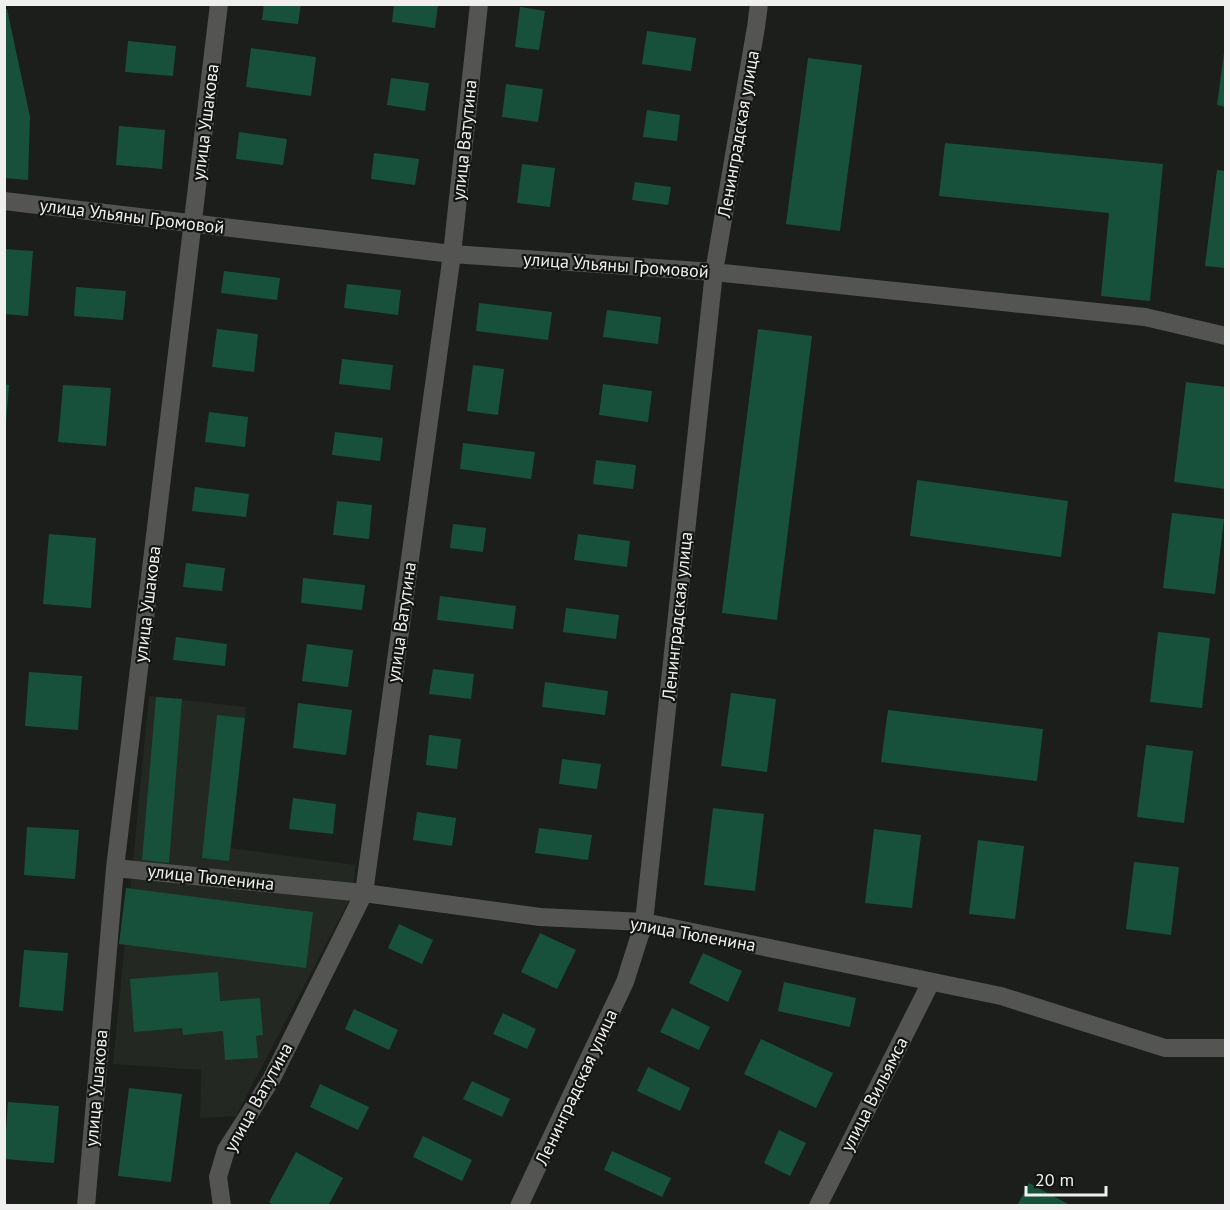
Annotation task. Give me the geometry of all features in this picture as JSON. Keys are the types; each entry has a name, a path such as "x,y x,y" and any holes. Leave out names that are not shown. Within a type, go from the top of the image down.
{"street":[{"name":"улица Ушакова","path":"86,1206 115,868 219,4"},
{"name":"улица Ватутина","path":"222,1206 218,1177 226,1150 270,1080 363,892 452,254 479,4"},
{"name":"Ленинградская улица","path":"519,1206 625,982 644,922 714,272 759,4"},
{"name":"улица Ульяны Громовой","path":"4,201 452,254 714,272 1145,317 1226,336"},
{"name":"улица Тюленина","path":"115,868 363,892 540,917 644,922 1001,996 1165,1048 1226,1048"},
{"name":"улица Вильямса","path":"818,1206 931,982"}],"shaded area":[{"path":"149,696 246,707 231,848 355,865 354,891 236,1116 200,1118 201,1070 113,1064"}],"building":[{"path":"264,4 301,4 298,24 262,20"},
{"path":"394,4 438,5 435,28 392,22"},
{"path":"520,7 545,11 539,50 515,47"},
{"path":"7,9 30,117 28,180 4,178 4,10"},
{"path":"647,31 696,38 691,71 642,64"},
{"path":"128,41 176,46 173,76 125,72"},
{"path":"251,48 316,57 311,96 246,87"},
{"path":"1224,53 1226,53 1226,107 1217,105"},
{"path":"808,58 862,65 840,231 786,224"},
{"path":"391,78 429,83 425,111 387,105"},
{"path":"506,84 543,89 538,122 502,117"},
{"path":"647,110 680,115 677,141 643,137"},
{"path":"119,126 165,130 162,169 116,165"},
{"path":"239,132 287,139 283,165 236,159"},
{"path":"945,143 1163,164 1150,301 1101,296 1109,213 939,196"},
{"path":"374,153 419,159 415,185 371,179"},
{"path":"522,164 555,168 550,207 517,203"},
{"path":"1217,170 1226,171 1226,268 1205,266"},
{"path":"635,182 671,187 668,205 632,200"},
{"path":"4,249 33,251 28,316 4,314"},
{"path":"224,271 280,278 277,300 221,293"},
{"path":"347,284 401,290 398,315 344,308"},
{"path":"76,287 126,291 123,320 74,316"},
{"path":"479,303 552,312 548,340 476,331"},
{"path":"607,310 661,317 658,344 603,337"},
{"path":"217,329 258,334 254,372 212,367"},
{"path":"758,329 812,336 777,620 722,613"},
{"path":"342,359 393,365 390,390 339,384"},
{"path":"473,365 504,369 498,415 467,411"},
{"path":"1186,382 1226,387 1226,489 1174,482"},
{"path":"4,384 9,385 6,422 4,422"},
{"path":"603,384 652,391 648,422 599,415"},
{"path":"63,385 111,388 106,446 58,442"},
{"path":"209,412 248,417 245,447 205,442"},
{"path":"335,432 383,438 380,461 332,455"},
{"path":"463,443 535,452 531,479 460,469"},
{"path":"596,460 636,465 633,489 593,484"},
{"path":"917,480 1068,501 1061,557 910,536"},
{"path":"195,487 249,494 246,517 192,511"},
{"path":"337,501 372,505 369,539 333,535"},
{"path":"1172,513 1224,519 1215,594 1163,588"},
{"path":"453,524 486,528 483,552 450,548"},
{"path":"49,534 96,538 91,608 43,604"},
{"path":"578,534 630,541 627,567 574,560"},
{"path":"186,563 225,568 222,591 183,587"},
{"path":"303,578 365,585 362,610 301,603"},
{"path":"440,596 516,606 513,629 437,620"},
{"path":"566,608 619,615 616,639 563,632"},
{"path":"1158,632 1210,638 1202,708 1150,702"},
{"path":"176,637 227,644 225,666 173,660"},
{"path":"307,644 353,650 348,687 302,681"},
{"path":"433,669 474,674 471,699 429,694"},
{"path":"29,672 82,676 78,730 25,726"},
{"path":"545,682 608,691 605,715 542,707"},
{"path":"731,693 776,699 767,772 721,766"},
{"path":"156,697 182,699 169,863 142,860"},
{"path":"298,703 352,710 346,755 293,748"},
{"path":"888,710 1043,729 1037,781 881,762"},
{"path":"217,715 245,718 229,861 202,858"},
{"path":"429,735 461,739 457,769 426,765"},
{"path":"1146,745 1193,751 1184,823 1137,817"},
{"path":"562,759 601,764 597,789 559,784"},
{"path":"293,798 336,804 333,834 289,829"},
{"path":"713,808 764,814 755,891 704,885"},
{"path":"417,812 456,818 452,846 413,840"},
{"path":"27,827 79,830 75,879 24,875"},
{"path":"539,828 592,835 588,860 535,853"},
{"path":"874,829 921,835 912,908 865,903"},
{"path":"978,840 1024,846 1015,919 969,914"},
{"path":"1134,862 1179,867 1171,935 1126,929"},
{"path":"126,888 313,912 306,968 119,944"},
{"path":"399,924 433,940 422,964 388,948"},
{"path":"540,933 576,950 557,989 521,972"},
{"path":"24,950 68,953 63,1011 19,1007"},
{"path":"703,953 742,971 728,1002 689,983"},
{"path":"218,972 220,1001 260,998 263,1035 256,1036 258,1058 225,1060 223,1031 183,1035 182,1028 134,1032 130,979"},
{"path":"784,982 856,998 850,1027 778,1011"},
{"path":"672,1008 710,1027 699,1050 660,1032"},
{"path":"354,1009 398,1030 389,1050 345,1029"},
{"path":"503,1013 536,1029 527,1049 493,1034"},
{"path":"761,1039 833,1073 816,1108 744,1074"},
{"path":"648,1067 690,1088 680,1111 637,1091"},
{"path":"472,1081 510,1099 502,1117 463,1099"},
{"path":"320,1084 369,1107 358,1130 310,1107"},
{"path":"129,1088 182,1094 171,1182 118,1176"},
{"path":"8,1102 59,1106 54,1163 4,1159"},
{"path":"779,1130 806,1143 790,1176 764,1163"},
{"path":"423,1136 472,1160 462,1181 413,1157"},
{"path":"612,1151 671,1178 662,1197 604,1170"},
{"path":"296,1152 343,1178 328,1206 274,1206 269,1202"},
{"path":"1029,1183 1072,1206 1017,1206"}]}
